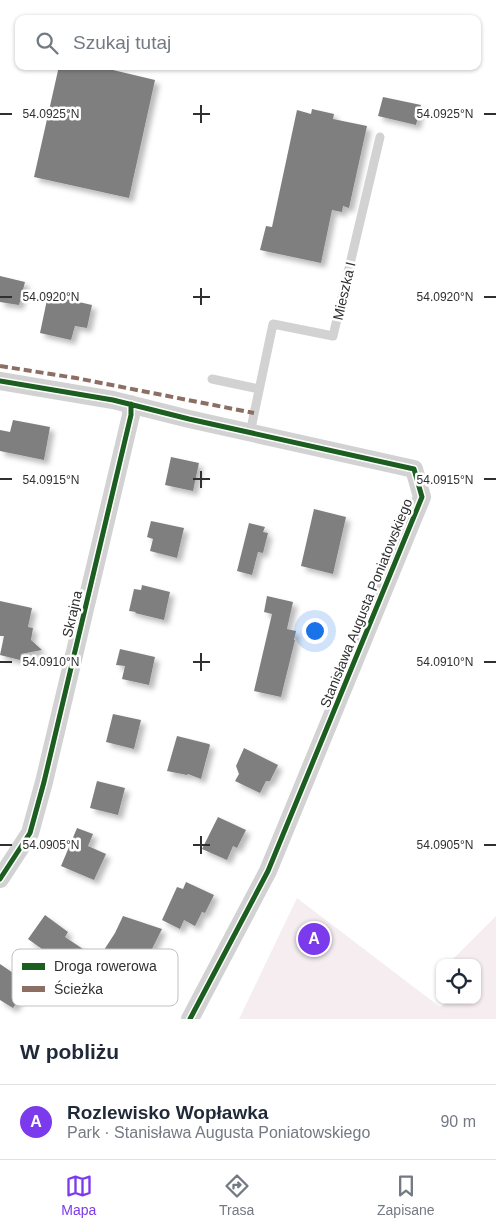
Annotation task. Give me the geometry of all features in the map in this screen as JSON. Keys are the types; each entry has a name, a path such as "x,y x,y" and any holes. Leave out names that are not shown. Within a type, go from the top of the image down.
{"street":[{"name":"Stanisława Augusta Poniatowskiego","path":"0,380 131,404 189,419 414,469 422,497 268,871 190,1019"},
{"name":"Skrajna","path":"0,879 30,833 44,782 131,415 131,404"}],"lane":[{"name":"Mieszka I","path":"250,433 273,324 333,336 380,137"},
{"path":"212,379 259,389"}],"shaded area":[{"path":"297,898 440,1007 443,1004 481,1004 481,959 453,959 496,916 496,1019 239,1019"}],"building":[{"path":"58,70 113,70 155,80 129,198 34,177"},
{"path":"383,97 421,105 416,125 378,116"},
{"path":"312,109 334,114 333,119 367,126 349,208 343,206 342,212 332,210 321,263 260,250 266,226 272,227 297,110 311,114"},
{"path":"0,276 25,282 19,305 0,302"},
{"path":"48,295 92,305 87,328 75,326 71,340 40,333"},
{"path":"13,420 50,427 44,460 0,451 0,430 10,432"},
{"path":"171,457 199,463 193,491 165,485"},
{"path":"314,509 346,517 333,574 301,566"},
{"path":"151,521 184,528 177,558 150,551 153,539 147,537"},
{"path":"249,523 265,527 263,532 268,533 263,553 258,552 252,575 237,571"},
{"path":"142,585 170,592 164,620 129,611 134,589 141,590"},
{"path":"267,596 293,602 287,629 296,631 295,640 281,697 254,691 272,614 264,612"},
{"path":"0,601 32,608 28,627 33,628 31,640 42,650 21,654 20,660 0,655 4,636 0,636"},
{"path":"120,649 155,657 149,685 122,679 125,666 116,665"},
{"path":"113,714 141,720 134,749 106,742"},
{"path":"177,736 210,745 201,779 188,774 167,771"},
{"path":"244,748 278,765 270,781 266,781 260,793 235,781 239,774 236,766"},
{"path":"97,781 125,788 118,815 90,808"},
{"path":"218,817 246,830 237,848 233,846 227,860 202,849"},
{"path":"77,828 93,834 88,846 106,854 94,880 61,866"},
{"path":"186,882 214,895 205,913 202,912 195,926 184,920 180,929 162,920 177,887 183,889"},
{"path":"45,915 68,932 65,937 83,949 42,949 28,939"},
{"path":"123,916 162,929 152,949 105,949"},
{"path":"0,964 12,972 12,1006 14,1006 13,1008 0,1000"}],"marked path":[{"path":"0,366 76,378 254,413"}],"cycle path":[{"path":"0,381 113,400 189,419 414,469 422,497 268,871 190,1019"},
{"path":"0,879 30,833 44,782 131,415 131,404"}],"place":[{"name":"Rozlewisko Wopławka","path":"314,939"}]}
